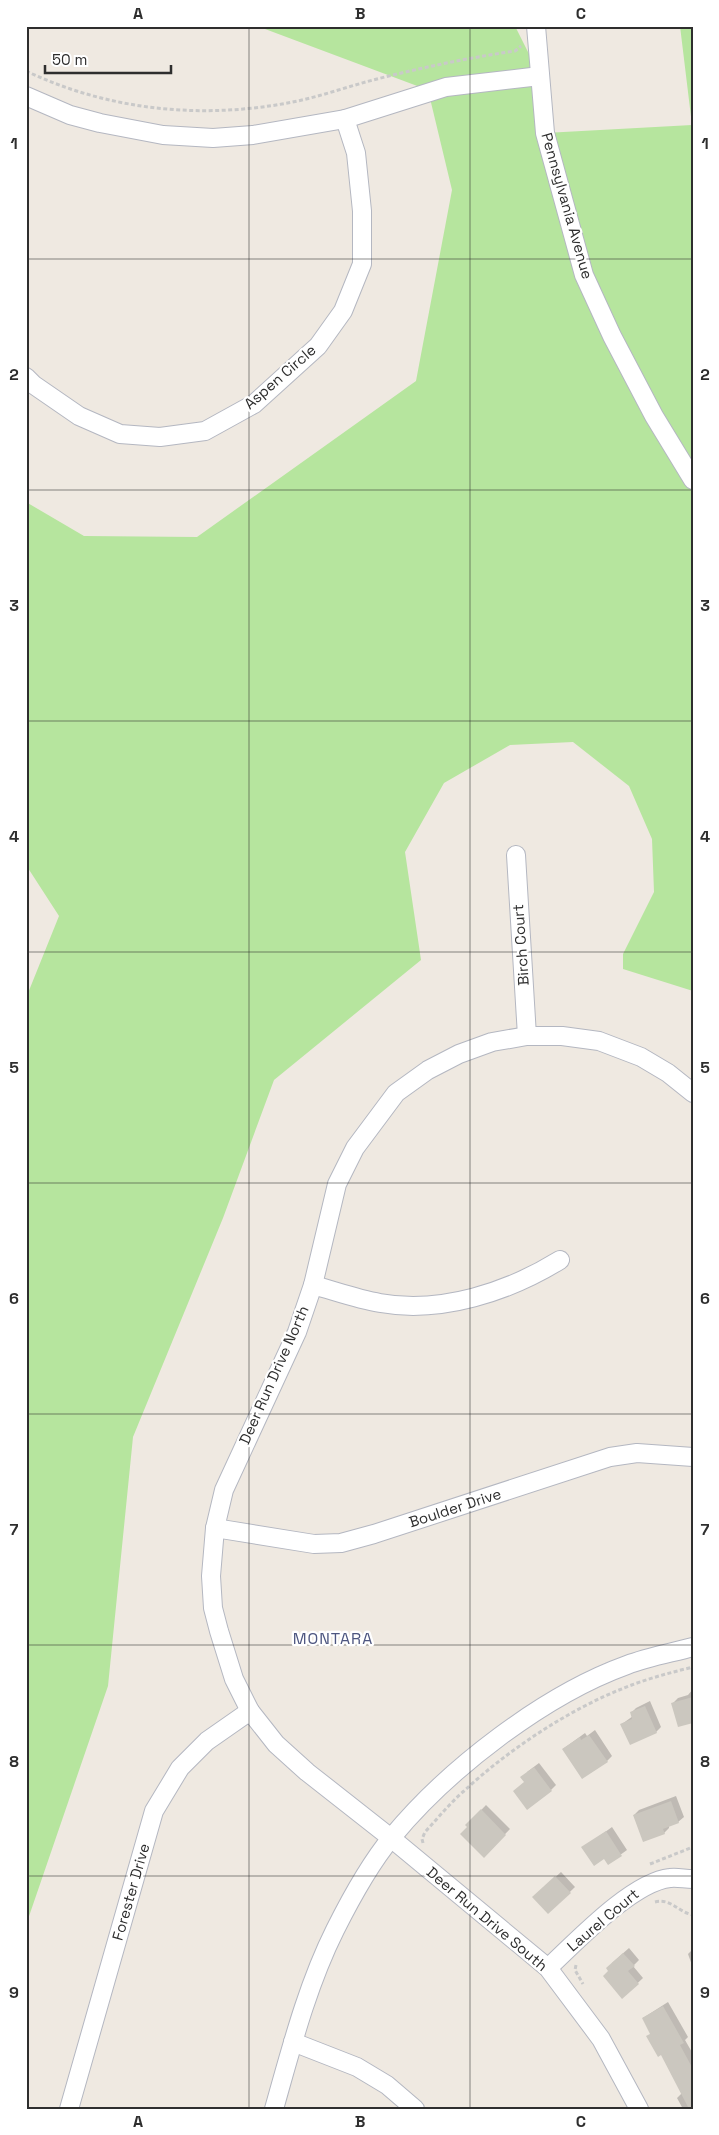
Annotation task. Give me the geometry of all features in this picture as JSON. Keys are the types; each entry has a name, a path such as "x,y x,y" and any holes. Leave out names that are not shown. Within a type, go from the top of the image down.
{"street":[{"name":"Pennsylvania Avenue","path":"536,26 545,133 584,275 612,336 654,416 693,480"},
{"path":"26,96 70,115 163,135 213,138 253,135 345,119 446,87 540,76"},
{"name":"Aspen Circle","path":"26,377 34,385 80,416 120,434 160,437 204,431 254,404 318,346 343,311 362,264 362,211 356,153 345,119"},
{"name":"Birch Court","path":"516,855 527,1036"},
{"name":"Deer Run Drive North","path":"391,1838 307,1772 276,1744 250,1711 234,1679 213,1608 211,1576 215,1528 227,1481 297,1332 313,1285 337,1184 355,1148 396,1093 428,1070 458,1054 492,1042 527,1036 562,1036 599,1042 641,1057 668,1073 693,1093"},
{"path":"313,1285 380,1303 421,1306 459,1301 512,1285 560,1260"},
{"name":"Boulder Drive","path":"215,1528 314,1544 341,1543 610,1457 637,1453 693,1456"},
{"path":"274,2109 293,2042 321,1962 357,1890 391,1838 436,1791 483,1750 526,1718 576,1688 627,1665 693,1647"},
{"name":"Forester Drive","path":"69,2109 154,1811 180,1768 207,1741 250,1711"},
{"name":"Deer Run Drive South","path":"391,1838 548,1968 601,2038 639,2109"},
{"name":"Laurel Court","path":"548,1968 627,1897 645,1886 669,1878 693,1879"},
{"path":"293,2042 357,2066 387,2085 415,2109"}],"path":[{"path":"26,71 74,91 137,106 186,112 236,110 283,104 463,59 515,51 520,48 522,40"},
{"path":"429,1848 422,1840 425,1832 464,1790 519,1748 562,1720 615,1692 658,1676 693,1667"},
{"path":"643,1868 693,1847"},
{"path":"650,1905 657,1901 666,1901 687,1914 693,1915"},
{"path":"582,1958 576,1965 575,1970 585,1988"}],"green space":[{"path":"257,26 515,26 540,76 545,133 692,125 680,26 693,26 693,991 623,969 623,954 654,892 652,839 629,786 573,742 510,745 444,783 405,852 421,960 274,1080 223,1218 133,1437 108,1686 26,1925 26,998 59,916 26,865 26,502 84,536 197,537 416,381 452,190 428,90"}],"building":[{"path":"693,1697 693,1723 678,1727 671,1703"},
{"path":"645,1706 657,1733 630,1745 620,1724 632,1719 630,1712"},
{"path":"589,1735 608,1762 582,1779 562,1749 580,1737 581,1740"},
{"path":"534,1767 552,1791 527,1810 513,1791 524,1782 520,1777"},
{"path":"671,1801 679,1823 663,1829 665,1834 643,1842 633,1815"},
{"path":"481,1809 506,1835 484,1858 460,1834 467,1827 465,1825"},
{"path":"606,1831 622,1856 608,1865 604,1859 594,1866 581,1847"},
{"path":"555,1876 571,1893 548,1914 532,1897"},
{"path":"623,1953 635,1966 628,1971 639,1984 622,1999 603,1976 608,1971 606,1968"},
{"path":"663,2006 684,2043 680,2045 693,2069 693,2109 689,2109 661,2055 658,2057 646,2036 650,2034 642,2018"}],"district":[{"name":"MONTARA","path":"333,1638"}]}
